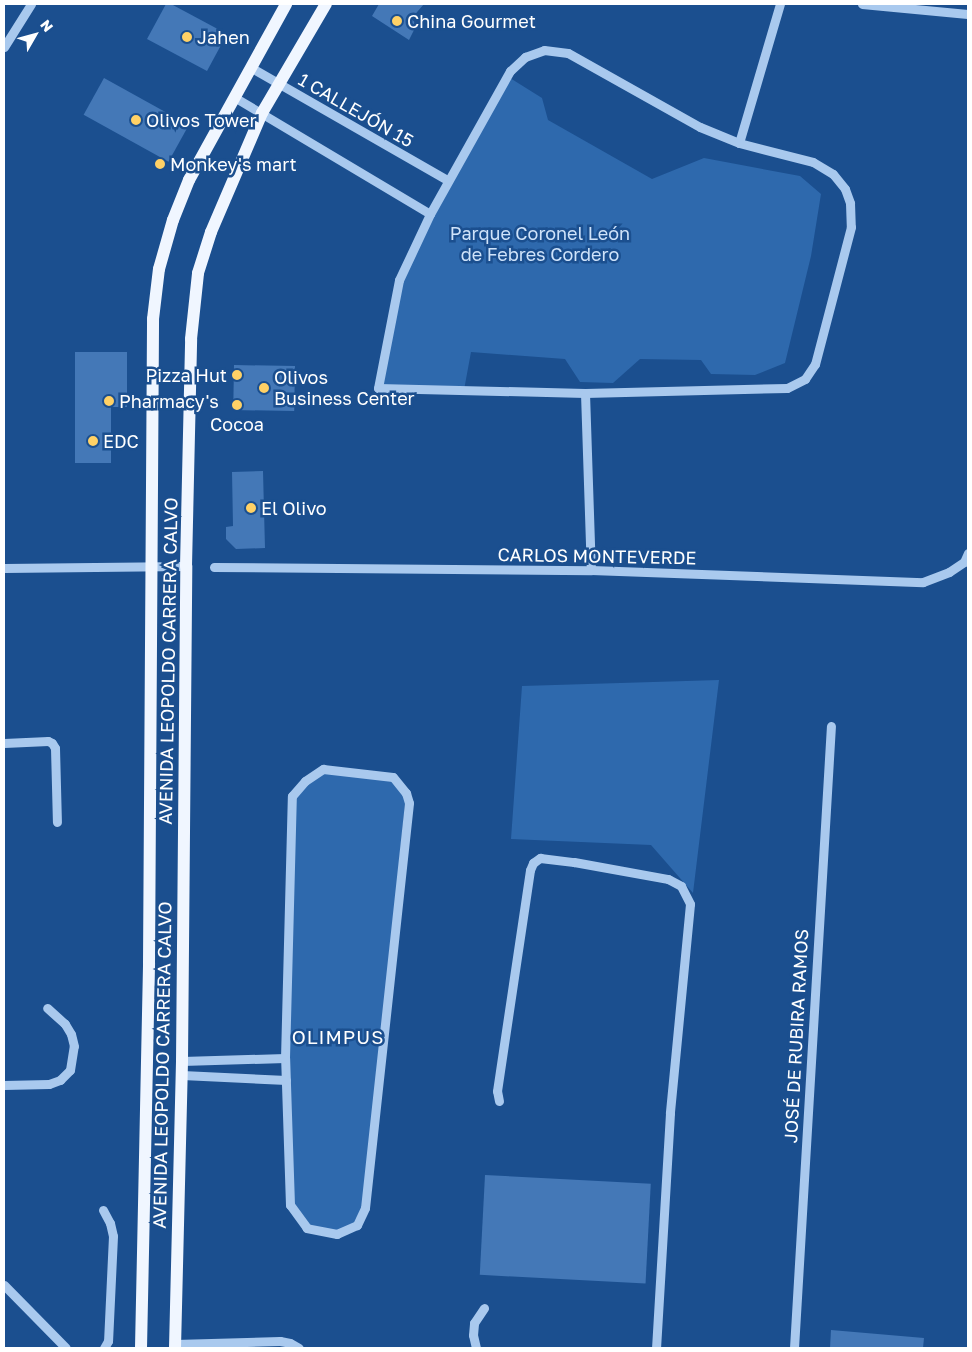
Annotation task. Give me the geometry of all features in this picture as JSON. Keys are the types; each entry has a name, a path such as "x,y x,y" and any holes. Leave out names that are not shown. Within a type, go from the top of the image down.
{"main road":[{"name":"AVENIDA LEOPOLDO CARRERA CALVO","path":"141,1348 149,973 153,318 159,269 173,220 189,180 250,66 286,4"},
{"name":"AVENIDA LEOPOLDO CARRERA CALVO","path":"175,1346 182,1075 186,566 191,339 198,273 211,232 262,114 326,4"}],"street":[{"path":"4,47 6,37 31,4"},
{"path":"739,143 780,4"},
{"path":"862,4 968,14"},
{"path":"544,50 568,53 700,127 739,143 814,162 833,174 845,189 850,203 850,227 815,364 805,379 787,388 585,393 378,388 399,280 447,180 510,71 524,57 544,50"},
{"name":"1 CALLEJÓN 15","path":"250,66 447,180"},
{"path":"234,97 430,214"},
{"path":"585,393 591,570"},
{"name":"CARLOS MONTEVERDE","path":"214,567 591,570 923,582 949,572 964,562 968,552"},
{"path":"4,568 186,566"},
{"name":"JOSÉ DE RUBIRA RAMOS","path":"794,1348 831,726"},
{"path":"4,743 48,740 52,743 55,748 57,822"},
{"path":"323,769 393,777 406,793 409,803 365,1208 357,1226 337,1234 308,1228 290,1205 286,1080 292,796 305,781 323,769"},
{"path":"499,1102 497,1091 530,870 533,862 540,858 574,862 668,879 681,886 690,904 670,1113 656,1348"},
{"path":"4,1085 48,1084 60,1080 70,1070 74,1046 72,1034 65,1024 47,1008"},
{"path":"182,1061 285,1058"},
{"path":"182,1075 286,1080"},
{"path":"103,1210 114,1236 108,1341 104,1348"},
{"path":"4,1285 66,1348"},
{"path":"476,1348 473,1334 474,1323 484,1308"},
{"path":"175,1346 280,1341 290,1342 299,1348"}],"green space":[{"name":"Parque Coronel León de Febres Cordero","path":"507,76 542,98 548,120 652,179 704,158 800,176 821,194 811,256 785,363 755,375 711,374 701,360 640,359 613,383 580,382 565,359 471,352 464,390 378,388 399,280"},
{"path":"719,680 693,893 651,845 511,839 522,686"},
{"path":"323,769 393,777 406,793 365,1208 357,1225 337,1234 307,1228 290,1205 285,1058 292,796"}],"building":[{"name":"Jahen","path":"166,4 171,4 227,34 207,71 147,39"},
{"name":"China Gourmet","path":"379,4 424,4 411,19 417,24 409,40 372,16"},
{"name":"Olivos Tower","path":"104,78 189,125 168,162 84,115"},
{"path":"75,352 127,352 127,407 111,407 111,463 75,463"},
{"name":"Olivos Business Center","path":"234,365 295,366 294,411 233,410"},
{"name":"El Olivo","path":"263,471 265,548 236,549 226,539 226,527 233,526 232,472"},
{"path":"485,1175 651,1184 646,1284 480,1275"},
{"path":"831,1330 924,1338 923,1348 830,1348"}],"place":[{"name":"China Gourmet","path":"397,21"},
{"name":"Jahen","path":"187,37"},
{"name":"Olivos Tower","path":"136,120"},
{"name":"Monkey's mart","path":"160,164"},
{"name":"Pizza Hut","path":"237,375"},
{"name":"Olivos Business Center","path":"264,388"},
{"name":"Pharmacy's","path":"109,401"},
{"name":"Cocoa","path":"237,405"},
{"name":"EDC","path":"93,441"},
{"name":"El Olivo","path":"251,508"}],"district":[{"name":"OLIMPUS","path":"338,1037"}]}
